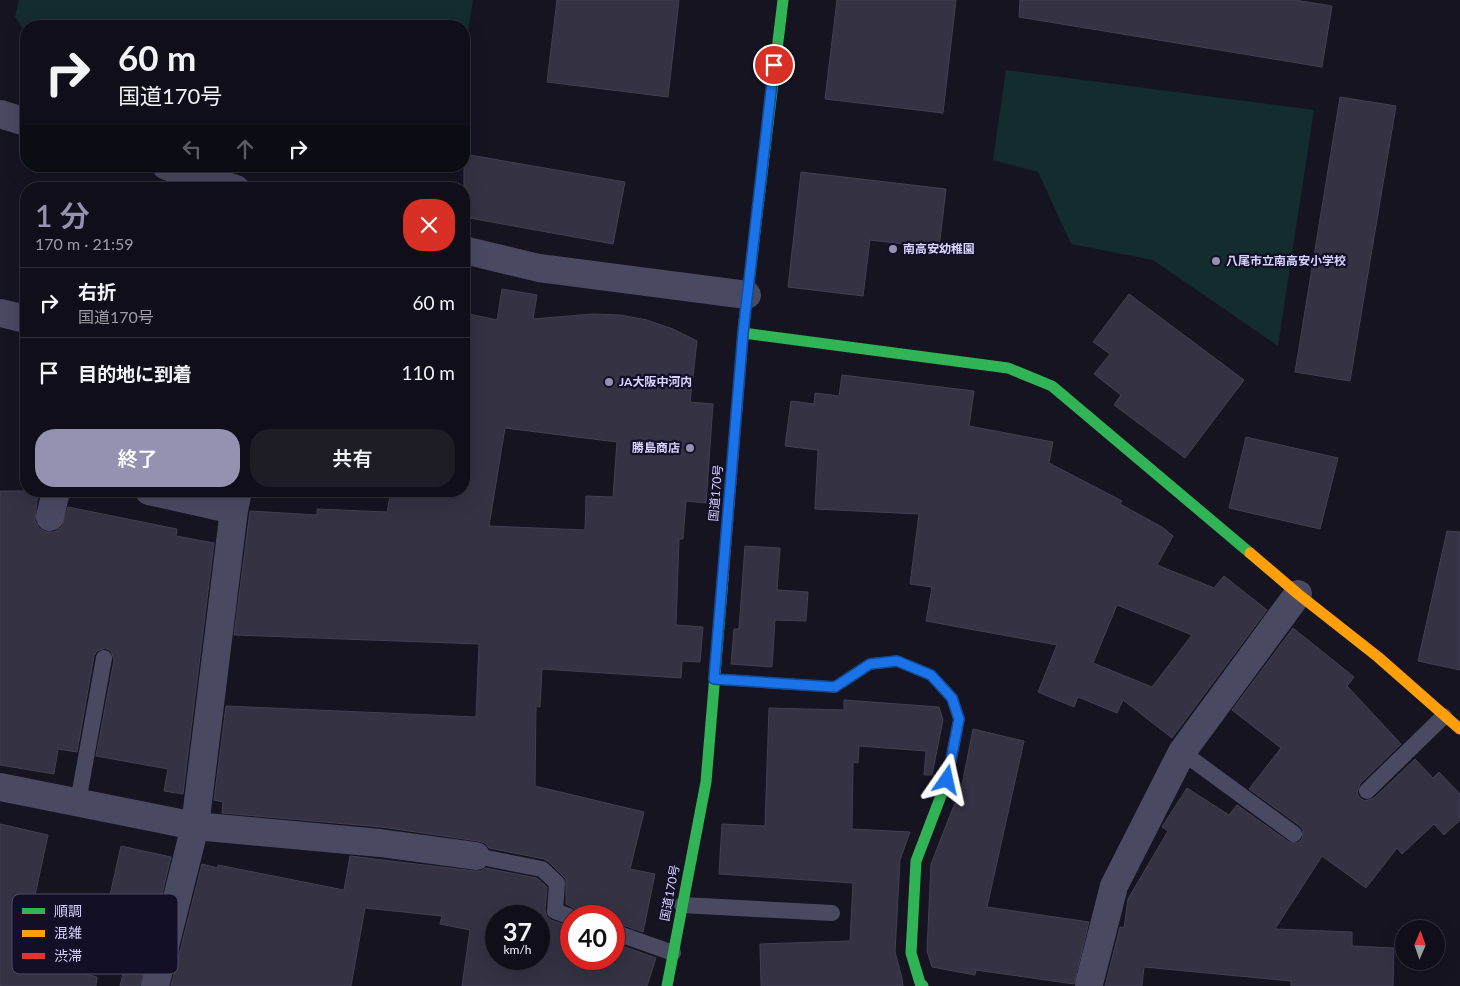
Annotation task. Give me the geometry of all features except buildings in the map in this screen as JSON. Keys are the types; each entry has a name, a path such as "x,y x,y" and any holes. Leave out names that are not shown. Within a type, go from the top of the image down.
{"main road":[{"name":"国道170号","path":"667,986 706,782 743,333 774,65 784,0"},
{"path":"743,333 1008,368 1052,386 1298,594 1378,658 1460,729"},
{"path":"714,679 835,687 870,664 897,661 931,675 952,698 959,719 947,780 916,860 911,953 920,983 923,986"}],"street":[{"path":"0,114 20,120"},
{"path":"184,172 215,182"},
{"path":"470,251 539,268 747,295"},
{"path":"0,313 20,318"},
{"path":"178,896 196,826 236,500 207,497"},
{"path":"1089,984 1114,886 1182,752 1298,594"},
{"path":"0,787 196,826 380,843 476,856"}],"lane":[{"path":"78,802 104,658"},
{"path":"1367,791 1444,716"},
{"path":"1182,752 1294,834"},
{"path":"476,856 542,869 557,883 556,911 560,913"},
{"path":"682,905 832,913"},
{"path":"625,936 672,953"}],"green space":[{"path":"19,0 473,0 470,20 20,20 20,24 15,17"},
{"path":"1006,70 1314,110 1278,346 1153,260 1071,244 1038,172 993,160"}],"traffic: fast":[{"path":"744,323 783,0"},
{"path":"743,333 1008,368 1052,386 1250,553"},
{"path":"667,986 706,782 723,579"},
{"path":"714,679 835,687 870,664 897,661 931,675 952,698 959,719 947,780 916,861 911,953 920,983 923,986"}],"traffic: slow":[{"path":"1250,553 1298,594 1378,657 1460,729"}],"traffic: jam":[{"path":"723,579 744,323"}],"place":[{"name":"南高安幼稚園","path":"893,249"},
{"name":"八尾市立南高安小学校","path":"1216,261"},
{"name":"JA大阪中河内","path":"609,382"},
{"name":"勝島商店","path":"690,448"}],"route":[{"path":"774,65 743,333 714,679 835,687 870,664 897,661 931,675 952,698 959,719 947,780"}]}
